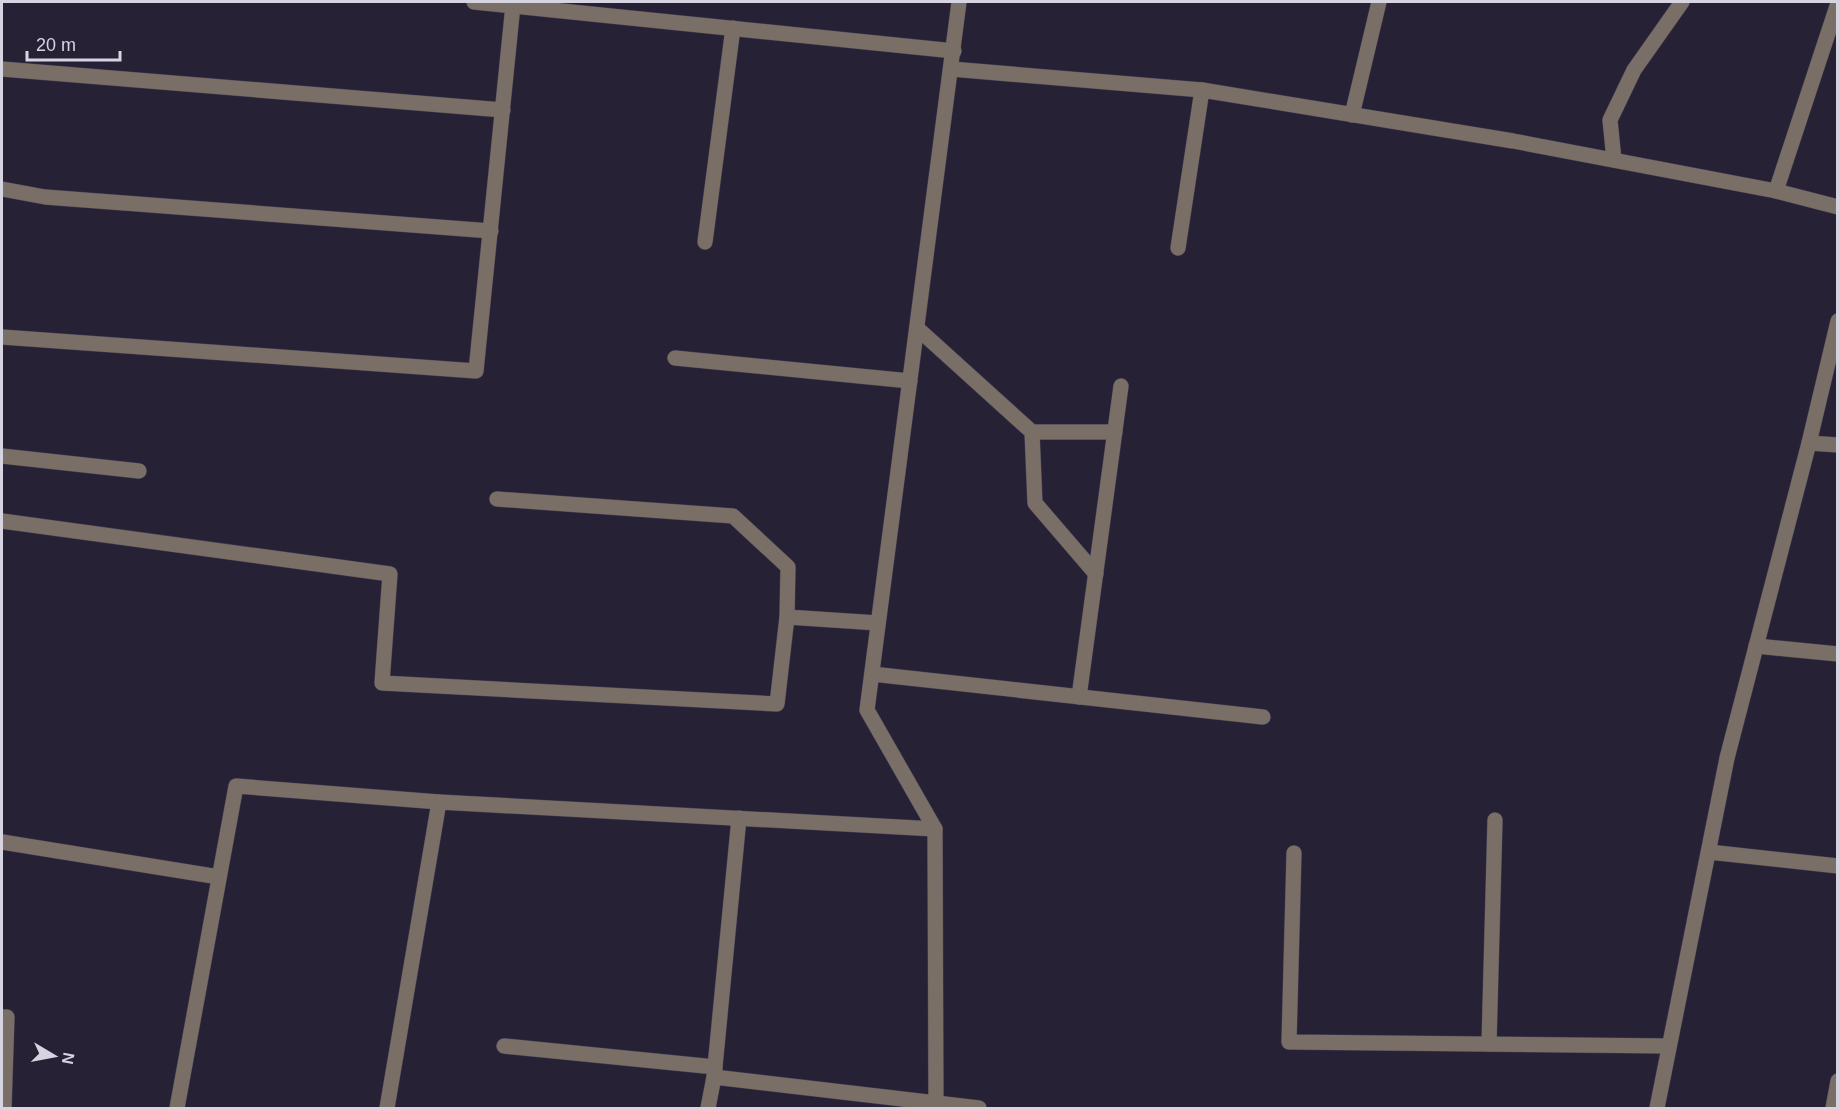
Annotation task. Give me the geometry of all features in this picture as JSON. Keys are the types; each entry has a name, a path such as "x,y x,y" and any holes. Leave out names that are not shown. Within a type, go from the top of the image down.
{"street":[{"path":"474,2 954,51"},
{"path":"936,1106 935,829 867,710 959,2"},
{"path":"1352,115 1379,2"},
{"path":"1614,160 1610,120 1634,70 1682,2"},
{"path":"1776,191 1838,3"},
{"path":"2,337 476,371 513,6"},
{"path":"705,242 733,28"},
{"path":"2,69 503,110"},
{"path":"951,69 1202,90 1513,141 1776,191 1838,207"},
{"path":"1178,248 1202,90"},
{"path":"2,189 45,197 491,231"},
{"path":"1657,1108 1727,758 1809,443 1838,321"},
{"path":"917,328 1032,432 1115,432"},
{"path":"675,358 910,381"},
{"path":"1079,697 1121,386"},
{"path":"1032,432 1035,503 1096,574"},
{"path":"1809,443 1838,445"},
{"path":"2,456 139,471"},
{"path":"2,521 390,574 382,683 777,704 787,617 788,567 733,516 497,500"},
{"path":"787,617 878,623"},
{"path":"1756,646 1838,654"},
{"path":"872,674 1263,717"},
{"path":"177,1108 236,786 439,802 935,829"},
{"path":"387,1108 439,802"},
{"path":"708,1108 714,1072 739,818"},
{"path":"1489,1044 1495,820"},
{"path":"2,842 219,877"},
{"path":"1709,852 1838,866"},
{"path":"1294,854 1289,1042 1669,1046"},
{"path":"2,1017 7,1017 4,1108"},
{"path":"504,1046 714,1072 936,1106 979,1108"},
{"path":"1833,1108 1838,1081"}]}
